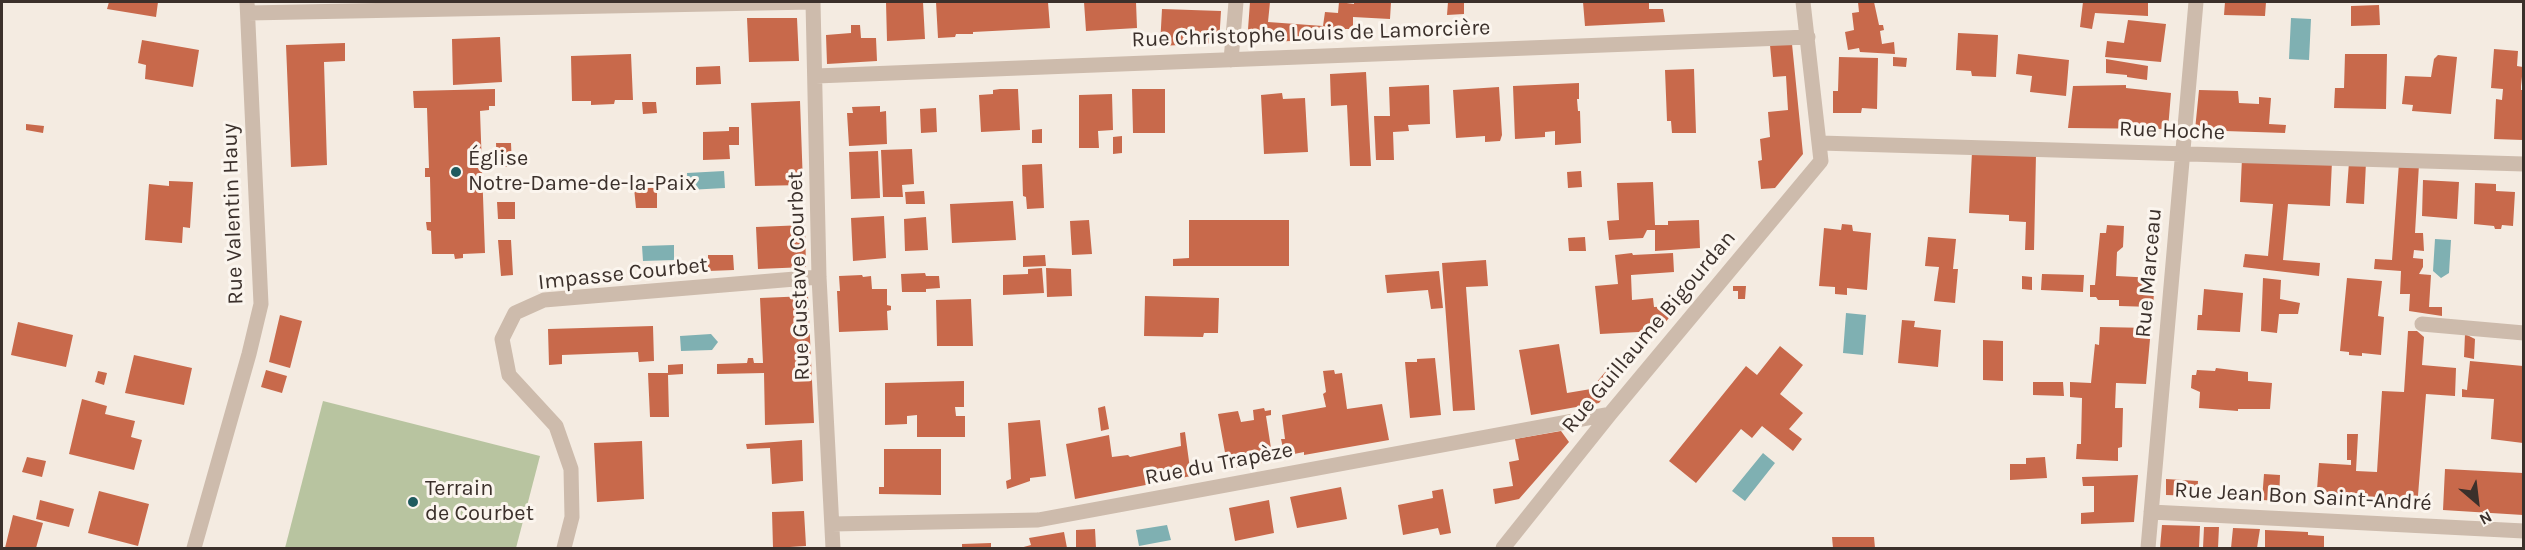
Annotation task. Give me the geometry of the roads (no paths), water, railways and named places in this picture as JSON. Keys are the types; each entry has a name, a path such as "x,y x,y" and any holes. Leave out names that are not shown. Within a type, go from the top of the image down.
{"street":[{"path":"247,7 813,2"},
{"name":"Rue Gustave Courbet","path":"813,2 819,277 833,549"},
{"path":"1232,60 1236,2"},
{"path":"1803,2 1820,143"},
{"name":"Rue Marceau","path":"2148,549 2196,2"},
{"name":"Rue Valentin Hauy","path":"194,549 261,304 247,7"},
{"name":"Rue Christophe Louis de Lamorcière","path":"816,76 1808,37"},
{"name":"Rue Hoche","path":"1820,143 2523,164"},
{"name":"Rue Guillaume Bigourdan","path":"1503,549 1610,414 1821,161 1820,143"},
{"name":"Impasse Courbet","path":"564,549 572,517 571,468 556,426 509,375 502,339 515,313 544,300 819,277"},
{"path":"2422,324 2523,333"},
{"name":"Rue du Trapèze","path":"832,524 1038,520 1610,414"},
{"name":"Rue Jean Bon Saint-André","path":"2151,512 2523,531"}],"water":[{"path":"2291,18 2311,19 2309,60 2289,59"},
{"path":"724,171 725,188 688,190 687,173"},
{"path":"2435,239 2451,240 2449,273 2441,278 2433,271"},
{"path":"674,245 674,260 643,261 642,246"},
{"path":"1846,313 1866,315 1863,355 1843,353"},
{"path":"711,334 718,342 712,350 681,351 680,336"},
{"path":"1763,453 1775,463 1745,501 1732,491"},
{"path":"1167,525 1171,540 1139,546 1136,530"}],"place":[{"name":"Église Notre-Dame-de-la-Paix","path":"456,172"},
{"name":"Terrain de Courbet","path":"413,502"}]}
